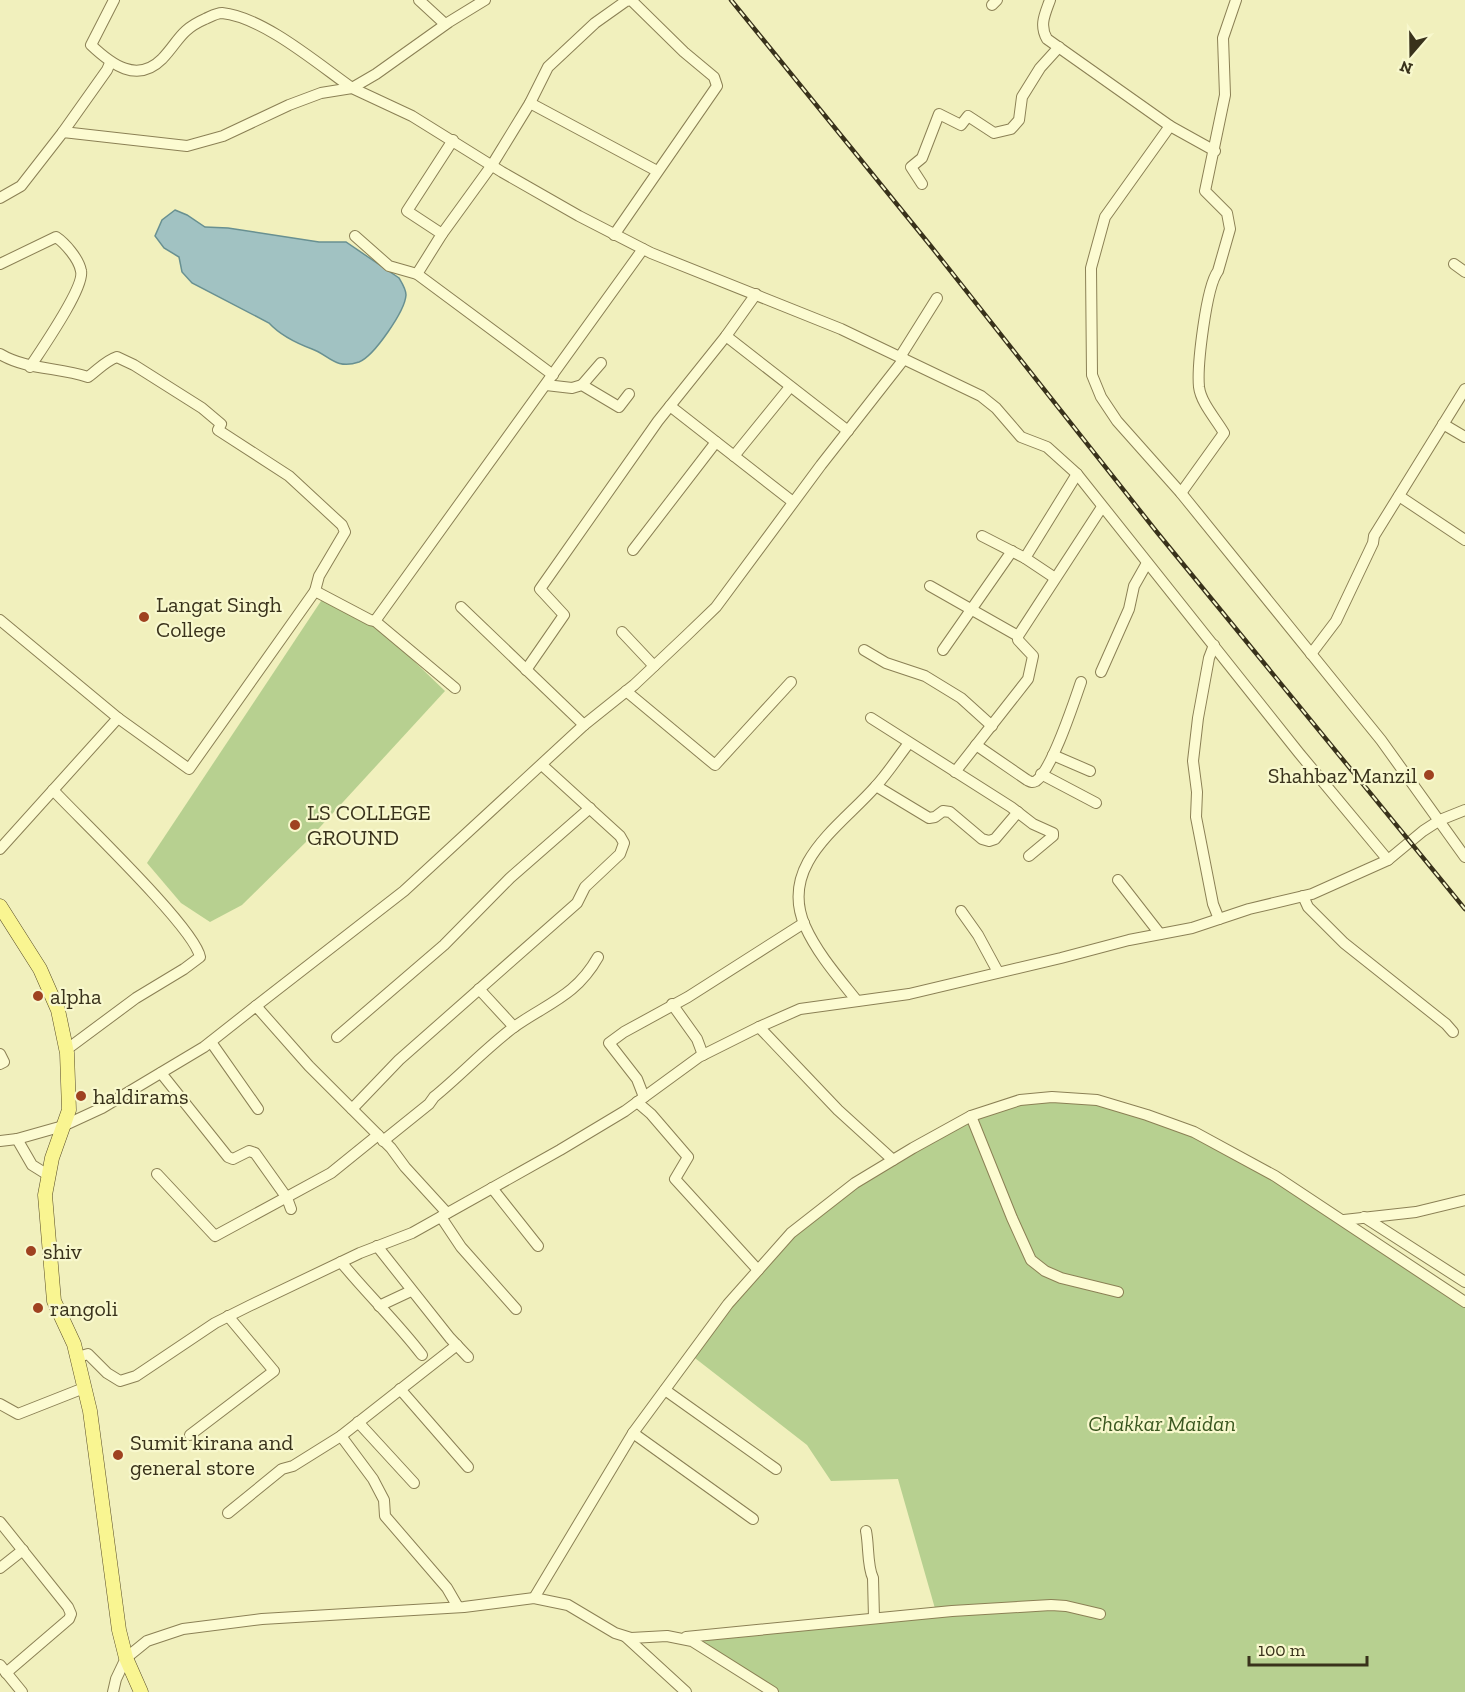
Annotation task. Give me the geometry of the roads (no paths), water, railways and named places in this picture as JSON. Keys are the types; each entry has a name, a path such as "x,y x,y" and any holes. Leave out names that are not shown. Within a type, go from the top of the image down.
{"main road":[{"path":"0,906 40,969 58,1010 66,1050 69,1110 51,1158 45,1195 54,1301 78,1357 90,1411 117,1619 126,1658 141,1692"}],"street":[{"path":"419,0 446,24"},
{"path":"63,132 187,146 223,136 289,105 321,93 352,88 485,0"},
{"path":"417,274 442,234 492,165 530,103 548,67 595,23 626,1 631,0 684,52 714,77 717,86 614,235"},
{"path":"1050,0 1042,30 1047,39 1170,126 1215,151"},
{"path":"1181,493 1224,433 1202,397 1199,387 1200,355 1207,310 1214,277 1218,271 1230,229 1227,213 1205,191 1226,95 1223,38 1236,0"},
{"path":"110,2 91,45 110,63 134,71 146,69 161,59 178,37 192,24 220,13 254,22 352,88 402,111 614,235 643,249 842,329 981,396 996,408 1021,437 1047,447 1077,474 1299,753 1388,860"},
{"path":"922,184 911,167 922,158 939,114 961,125 968,116 994,133 1011,129 1019,120 1022,97 1040,68 1059,47"},
{"path":"0,198 21,186 63,132 110,63"},
{"path":"530,103 657,171"},
{"path":"1170,126 1105,217 1091,268 1092,375 1101,397 1117,421 1181,493 1381,740 1465,857"},
{"path":"442,234 407,211 453,140"},
{"path":"355,236 389,266 417,274 553,375"},
{"path":"0,264 56,237 65,245 81,269 82,274 78,287 55,329 30,367"},
{"path":"375,621 643,249"},
{"path":"1454,264 1465,272"},
{"path":"526,670 564,615 540,589 670,406 756,294"},
{"path":"0,1141 17,1139 63,1126 102,1108 211,1042 404,891 584,725 626,692 716,607 902,358 937,298"},
{"path":"726,336 848,431"},
{"path":"0,354 30,367 76,373 88,377 108,360 117,357 134,365 202,408 221,424 218,430 289,476 342,525 345,532 319,576 315,591 189,769 118,718 0,620"},
{"path":"546,385 572,388 582,385 601,363"},
{"path":"582,385 619,407 629,394"},
{"path":"734,456 790,387"},
{"path":"1311,654 1336,621 1373,543 1374,536 1465,389"},
{"path":"670,406 793,502"},
{"path":"1443,424 1465,437"},
{"path":"633,550 716,442"},
{"path":"1025,558 1077,474"},
{"path":"1399,496 1465,540"},
{"path":"1018,636 1102,507"},
{"path":"982,536 1025,558 1055,578"},
{"path":"943,650 1012,551"},
{"path":"1101,672 1129,609 1134,586 1147,563"},
{"path":"930,586 1018,636 1018,640 1033,656 1032,671 1028,679 955,772"},
{"path":"315,591 375,621 455,688"},
{"path":"461,607 584,725"},
{"path":"622,632 654,666"},
{"path":"1214,645 1209,658 1198,718 1193,761 1197,792 1196,818 1213,904 1219,919"},
{"path":"864,650 886,663 925,676 961,698 992,726"},
{"path":"626,692 715,765 791,682"},
{"path":"976,745 1027,780 1032,782 1037,780 1053,755 1081,682"},
{"path":"0,849 118,718"},
{"path":"871,718 1018,812 1033,824 1053,833 1053,836 1029,856"},
{"path":"857,1001 817,948 804,923 798,889 803,869 825,838 876,786 909,742"},
{"path":"1053,755 1090,771"},
{"path":"352,1109 399,1060 577,903 585,887 620,854 624,843 620,836 542,765"},
{"path":"1041,774 1096,803"},
{"path":"876,786 929,818 943,811 950,812 982,839 989,841 994,839 1018,812"},
{"path":"53,790 174,918 200,957 136,998 66,1050"},
{"path":"337,1037 444,945 517,872 590,808"},
{"path":"78,1357 88,1354 107,1373 120,1381 136,1376 228,1316 341,1262 412,1233 560,1150 640,1100 703,1055 800,1009 909,994 1129,940 1192,928 1249,909 1303,896 1388,860 1422,831 1440,820 1465,810"},
{"path":"1118,880 1160,934"},
{"path":"1303,896 1308,907 1344,943 1453,1032"},
{"path":"961,911 978,935 998,972"},
{"path":"758,1270 675,1179 688,1157 640,1100 636,1079 609,1043 624,1032 728,973 804,923"},
{"path":"157,1174 215,1236 338,1168 429,1104 434,1097 514,1028 576,987 589,973 598,957"},
{"path":"479,989 514,1028"},
{"path":"672,1004 697,1040 703,1055"},
{"path":"256,1006 309,1066 381,1138 444,1215 461,1247 516,1309"},
{"path":"759,1027 838,1110 893,1160"},
{"path":"211,1042 258,1109"},
{"path":"0,1054 4,1062 0,1064"},
{"path":"161,1073 228,1157 233,1159 249,1150 255,1153 287,1198 291,1209"},
{"path":"534,1599 633,1433 729,1304 791,1233 855,1183 893,1160 971,1116 1020,1100 1052,1097 1097,1100 1194,1132 1275,1176 1465,1302"},
{"path":"971,1116 1031,1260 1046,1271 1062,1278 1118,1292"},
{"path":"17,1139 32,1165 48,1175"},
{"path":"492,1188 538,1246"},
{"path":"1344,1220 1416,1212 1465,1200"},
{"path":"1364,1217 1465,1282"},
{"path":"377,1246 411,1291 468,1357"},
{"path":"341,1262 422,1355"},
{"path":"380,1306 411,1291"},
{"path":"190,1435 274,1371 228,1316"},
{"path":"228,1513 282,1468 293,1466 341,1436 457,1345"},
{"path":"0,1404 18,1414 84,1388"},
{"path":"400,1389 468,1467"},
{"path":"665,1390 776,1469"},
{"path":"358,1422 414,1483"},
{"path":"633,1433 753,1519"},
{"path":"341,1436 373,1479 384,1500 385,1516 388,1521 447,1588 458,1607"},
{"path":"0,1522 68,1607 71,1614 69,1619 3,1669 22,1692"},
{"path":"866,1531 870,1573 873,1578 874,1618"},
{"path":"0,1568 23,1550"},
{"path":"114,1692 116,1679 126,1658 147,1641 183,1629 262,1619 458,1607 534,1599 568,1605 623,1635 686,1692"},
{"path":"680,1638 874,1618 1051,1605 1100,1614"},
{"path":"623,1635 640,1639 667,1636 692,1641 773,1692"}],"water":[{"path":"175,210 205,227 228,228 319,242 346,242 399,278 406,293 404,302 388,332 365,358 351,364 333,361 289,338 269,323 192,283 182,272 179,257 164,248 155,236 162,220"}],"railway":[{"path":"731,0 930,245 1156,531 1465,909"}],"place":[{"name":"Langat Singh College","path":"144,617"},
{"name":"Shahbaz Manzil","path":"1429,775"},
{"name":"LS COLLEGE GROUND","path":"295,825"},
{"name":"alpha","path":"38,996"},
{"name":"haldirams","path":"81,1096"},
{"name":"shiv","path":"31,1251"},
{"name":"rangoli","path":"38,1308"},
{"name":"Sumit kirana and general store","path":"118,1455"}],"park label":[{"name":"Chakkar Maidan","path":"1162,1423"}]}
